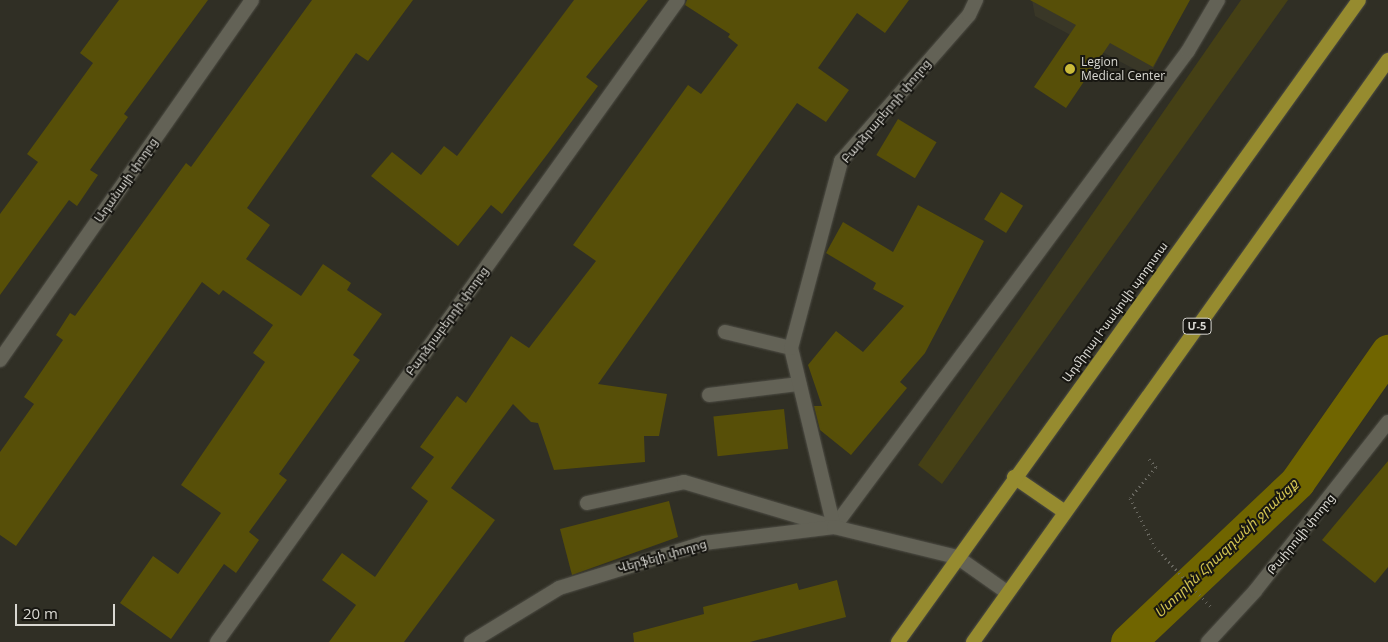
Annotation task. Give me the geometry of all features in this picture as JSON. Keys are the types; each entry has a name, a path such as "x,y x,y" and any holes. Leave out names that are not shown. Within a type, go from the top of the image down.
{"highway":[{"name":"Ադմիրալ Իսակովի պողոտա","path":"898,642 1014,477 1359,0"},
{"name":"Մ-5","path":"973,642 1388,60"},
{"path":"1014,477 1065,512"}],"street":[{"name":"Ադանայի փողոց","path":"0,360 252,0"},
{"name":"Բարձրաբերդի փողոց","path":"216,642 678,0"},
{"name":"Բարձրաբերդի փողոց","path":"834,527 791,348 841,161 970,14 976,0"},
{"path":"587,503 684,482 834,527 1188,51 1218,0"},
{"path":"725,332 791,348"},
{"path":"709,395 799,384"},
{"name":"Թաիրովի փողոց","path":"1208,642 1255,591 1388,422"},
{"name":"Վերֆելի փողոց","path":"471,642 559,588 704,543 834,527 957,557"},
{"path":"957,557 1008,593"}],"path":[{"path":"1149,459 1156,467 1130,498 1155,547 1202,597"}],"shaded area":[{"path":"1032,0 1189,0 1149,77 1035,16"},
{"path":"1241,0 1288,0 942,484 918,465"}],"building":[{"path":"119,0 208,0 124,114 128,117 90,170 98,175 77,206 69,200 0,295 0,214 38,162 27,154 93,63 80,53"},
{"path":"312,0 413,0 368,61 356,53 247,208 270,225 246,259 301,296 323,264 351,283 347,290 382,314 353,355 360,360 279,474 287,480 249,532 259,540 236,573 224,564 171,639 120,603 153,556 178,574 221,513 181,485 265,362 253,353 273,325 223,290 219,295 202,282 16,546 0,535 0,452 34,404 24,397 63,340 56,335 70,313 75,316 186,163 191,167"},
{"path":"574,0 648,0 586,77 598,86 502,214 491,205 458,246 371,176 392,152 421,175 444,146 457,156"},
{"path":"687,0 909,0 885,33 857,13 818,68 849,90 826,122 797,103 598,384 667,394 659,436 644,436 645,462 554,470 538,423 531,422 513,404 451,488 495,520 404,642 329,642 356,605 322,580 342,553 375,577 428,501 411,488 434,457 420,447 457,396 466,403 511,336 529,348 596,261 573,245 688,85 701,94 738,45 728,37 730,34 685,5"},
{"path":"1030,0 1190,0 1153,67 1110,43 1066,108 1034,87 1076,25"},
{"path":"898,119 937,142 915,178 876,155"},
{"path":"1001,192 1023,206 1006,233 984,219"},
{"path":"918,205 984,241 925,353 900,382 907,388 851,455 820,430 814,406 822,406 808,365 836,331 863,352 904,306 873,289 876,283 826,253 843,222 893,252"},
{"path":"784,409 788,449 718,456 713,416"},
{"path":"1388,461 1388,567 1375,583 1322,540"},
{"path":"669,501 678,537 572,575 560,529"},
{"path":"837,580 846,617 750,642 634,642 633,633 704,614 703,607 797,583 799,590"}],"waterway":[{"name":"Ստորին Հրազդանի ջրանցք","path":"1128,642 1297,482 1388,352"}],"place":[{"name":"Legion Medical Center","path":"1070,69"}]}
